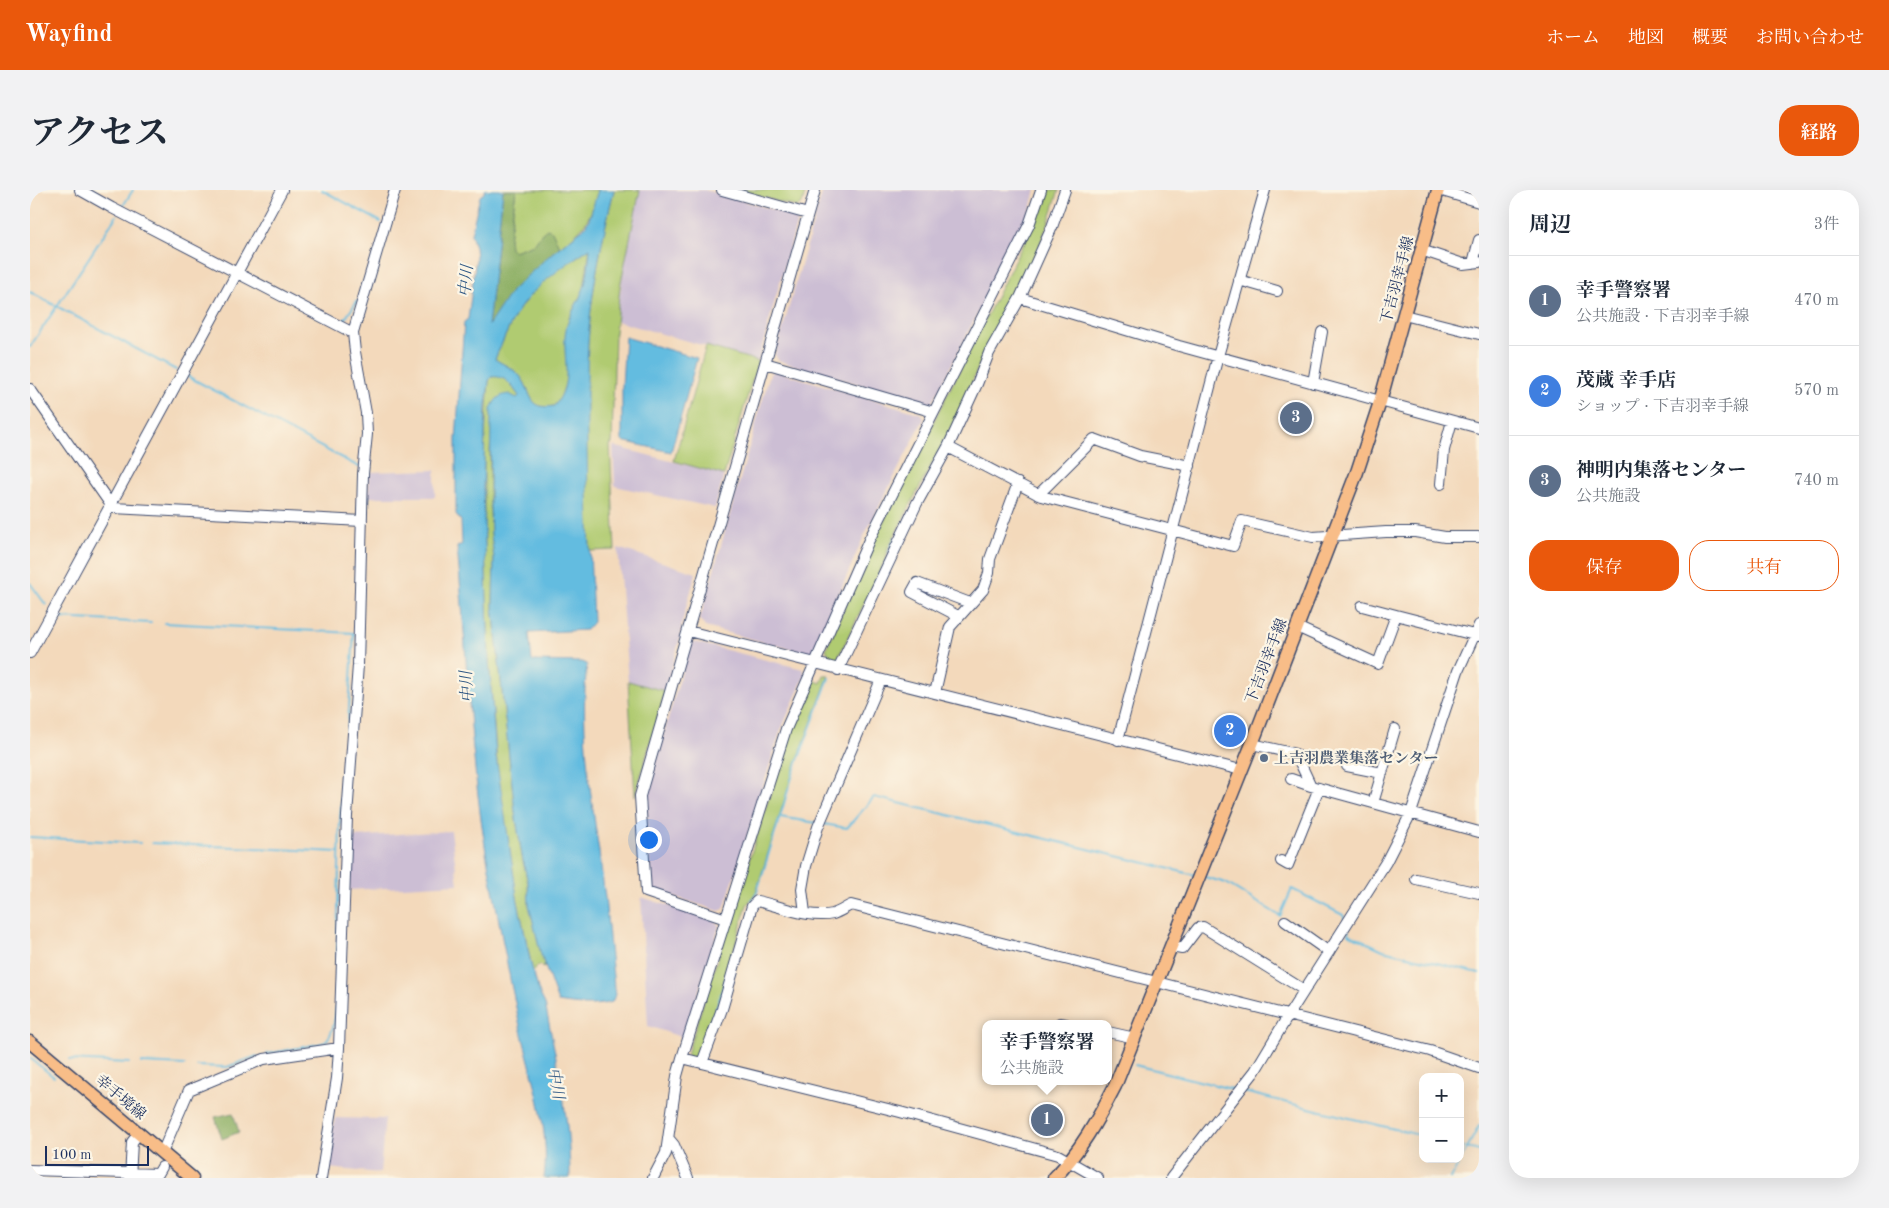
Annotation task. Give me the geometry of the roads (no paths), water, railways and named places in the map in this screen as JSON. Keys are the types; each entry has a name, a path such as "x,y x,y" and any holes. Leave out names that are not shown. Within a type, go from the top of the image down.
{"main road":[{"name":"下吉羽幸手線","path":"1054,1178 1070,1162 1100,1115 1115,1086 1252,744 1358,472 1380,402 1439,190"},
{"name":"幸手境線","path":"30,1042 192,1178"}],"street":[{"path":"80,190 353,333"},
{"path":"30,653 282,190"},
{"path":"321,1178 340,1048 347,816 358,665 362,521 367,434 366,413 354,352 353,333 395,190"},
{"path":"722,190 808,214"},
{"path":"726,919 646,892 640,796 815,190"},
{"path":"653,1178 663,1160 669,1139 682,1058 786,729 869,540 1029,225 1041,190"},
{"path":"838,670 917,503 948,447 989,353 1020,298 1052,226 1065,190"},
{"path":"1118,740 1218,356 1265,190"},
{"path":"1439,190 1479,202"},
{"path":"1422,250 1463,264 1476,263 1479,240"},
{"path":"1239,280 1277,291"},
{"path":"1020,298 1179,346 1479,428"},
{"path":"1404,315 1479,334"},
{"path":"1313,383 1322,332"},
{"path":"765,363 934,412"},
{"path":"30,389 114,508 362,521"},
{"path":"1441,484 1444,450 1452,421"},
{"path":"1038,495 1094,439 1140,456 1190,466"},
{"path":"948,447 1038,495 1172,532 1233,546 1242,521 1313,537 1396,532 1415,532 1445,537 1479,537"},
{"path":"935,693 950,627 983,590 990,573 990,559 1018,484"},
{"path":"958,616 912,592 917,583 970,603"},
{"path":"1171,1178 1255,1071 1304,990 1386,862 1411,813 1458,671 1477,632 1362,606"},
{"path":"1297,627 1378,664 1396,615"},
{"path":"688,631 1241,770"},
{"path":"805,913 802,889 806,866 818,827 881,680"},
{"path":"1373,802 1395,729"},
{"path":"1252,744 1296,754 1315,787 1288,865 1281,861"},
{"path":"1347,766 1382,773"},
{"path":"1290,779 1479,832"},
{"path":"1416,880 1479,893"},
{"path":"702,1063 722,1009 752,906 757,900 805,913 824,915 835,913 851,905 1430,1051 1479,1068"},
{"path":"1285,921 1329,952"},
{"path":"1171,947 1182,949 1198,928 1203,927 1304,990"},
{"path":"1112,1033 1135,1038"},
{"path":"162,1153 189,1090 264,1059 340,1048"},
{"path":"682,1058 925,1119 1058,1155 1098,1178"},
{"path":"130,1176 132,1142 139,1133"},
{"path":"669,1139 688,1178"},
{"path":"30,1170 130,1176 158,1174 162,1167"}],"water":[{"name":"中川","path":"485,190 503,190 488,326 512,290 552,253 584,228 589,220 598,190 614,190 596,276 588,346 588,510 593,622 586,630 529,633 532,661 583,662 587,665 585,715 588,766 615,995 612,1002 605,1004 585,1005 558,1002 541,955 529,905 528,883 515,812 493,606 494,558 490,506 491,409 496,400 503,395 509,394 517,398 519,396 504,379 491,377 486,405 483,488 489,661 496,756 517,897 531,964 539,992 545,1004 562,1090 568,1133 570,1178 544,1178 545,1141 539,1102 506,961 480,814 472,738 457,547 462,544 461,521 456,514 456,440 464,322 468,319 476,259 471,234 480,196","holes":["590,248 585,285 566,329 566,378 564,388 554,406 545,407 534,402 517,373 495,359 512,321 526,300 556,272"]},
{"path":"625,337 697,358 671,452 622,441 622,386"}],"waterway":[{"path":"121,209 133,190"},
{"path":"322,190 381,222"},
{"path":"30,347 117,215"},
{"path":"30,292 176,370"},
{"path":"343,322 357,301"},
{"path":"187,376 359,467"},
{"path":"889,552 895,538"},
{"path":"30,583 46,605"},
{"path":"58,617 151,623"},
{"path":"164,623 354,633 347,737"},
{"path":"752,900 757,892 793,774 829,678"},
{"path":"337,957 340,819 345,750"},
{"path":"824,824 847,828 874,797 1195,875"},
{"path":"780,817 817,823"},
{"path":"30,837 140,843"},
{"path":"152,843 339,852"},
{"path":"1205,877 1226,883 1280,916 1292,889 1343,915 1345,920"},
{"path":"1348,930 1349,934 1383,950 1479,973"},
{"path":"267,1054 323,1043 328,1038 335,1020 336,970"},
{"path":"697,1058 727,975"},
{"path":"197,1066 227,1067 257,1056"},
{"path":"30,1058 54,1077"},
{"path":"69,1060 129,1063"},
{"path":"142,1063 185,1065"},
{"path":"1135,1065 1235,1090"},
{"path":"1244,1092 1419,1135"},
{"path":"1451,1178 1479,1126"},
{"path":"1464,1147 1479,1151"}],"place":[{"name":"神明内集落センター","path":"1296,418"},
{"name":"茂蔵 幸手店","path":"1230,731"},
{"name":"上吉羽農業集落センター","path":"1264,758"},
{"name":"幸手警察署","path":"1047,1120"}]}
